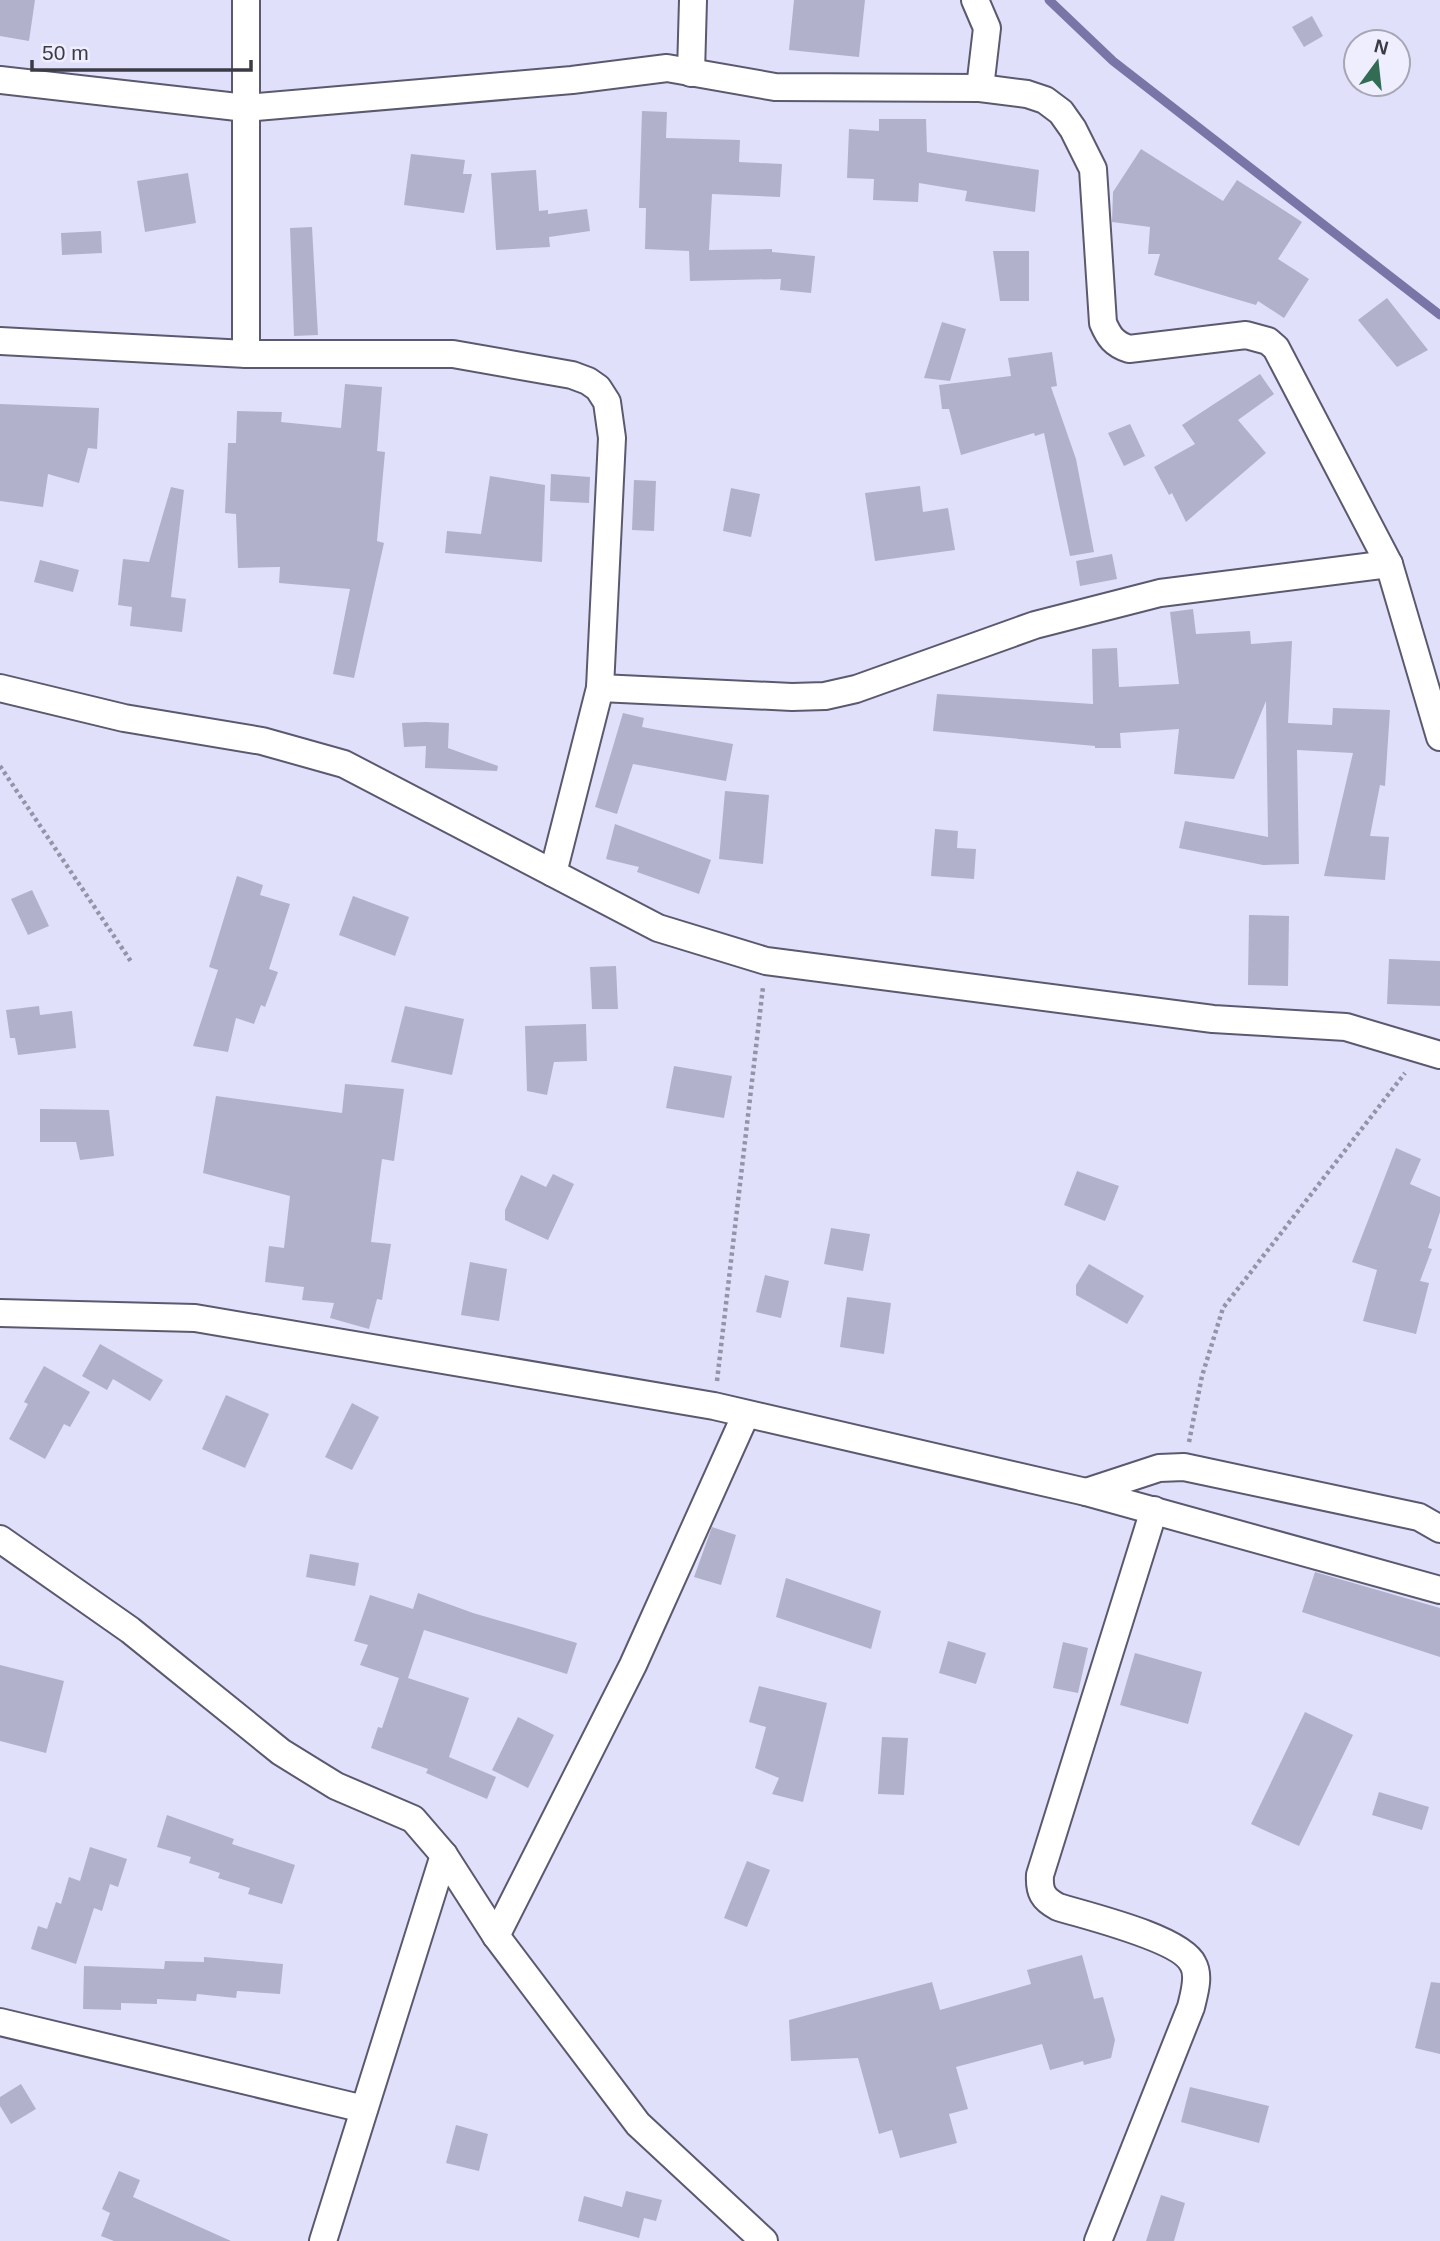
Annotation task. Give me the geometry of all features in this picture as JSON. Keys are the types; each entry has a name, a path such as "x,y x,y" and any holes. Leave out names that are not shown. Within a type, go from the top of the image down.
{"street":[{"path":"246,0 246,354"},
{"path":"691,73 693,0"},
{"path":"975,0 987,28 980,88"},
{"path":"0,80 246,108 572,80 667,68 775,87 980,88 1045,100 1060,112 1073,129 1094,177 1103,323 1109,337 1118,345 1129,349 1246,335 1268,341 1283,361 1389,564 1440,737"},
{"path":"0,341 246,354 453,354 572,375 598,388 607,402 612,438 600,688 552,873"},
{"path":"600,688 792,697 825,695 856,689 1035,625 1160,593 1389,564"},
{"path":"0,688 124,718 262,741 344,764 659,928 766,961 1225,1021 1346,1027 1432,1052"},
{"path":"0,1314 195,1318 714,1406 1086,1492 1440,1590"},
{"path":"496,1936 633,1665 746,1415"},
{"path":"1086,1492 1159,1468 1184,1466 1419,1517 1440,1529"},
{"path":"1098,2241 1191,2007 1196,1983 1195,1965 1174,1945 1058,1907 1046,1901 1039,1888 1154,1510"},
{"path":"0,1539 114,1617 298,1764 336,1786 413,1819 444,1856 496,1936 638,2124 764,2241"},
{"path":"323,2241 444,1856"},
{"path":"0,2022 365,2109"}],"path":[{"path":"0,766 132,963"},
{"path":"714,1406 766,961"},
{"path":"1184,1466 1202,1376 1223,1308 1432,1052"}],"building":[{"path":"0,0 35,0 29,41 0,36"},
{"path":"794,0 865,0 859,57 789,50"},
{"path":"1312,16 1323,36 1304,47 1292,27"},
{"path":"642,111 667,112 666,138 740,140 739,162 782,164 780,197 712,194 709,250 772,249 772,252 815,256 811,293 780,290 781,279 690,281 689,251 645,249 646,208 639,208"},
{"path":"879,119 926,119 927,152 1039,170 1035,212 965,201 967,191 919,183 918,202 873,200 874,179 847,178 849,129 879,131"},
{"path":"1141,149 1223,201 1237,180 1302,222 1278,259 1309,279 1284,318 1258,301 1256,305 1154,275 1160,254 1148,254 1150,227 1112,222 1113,192"},
{"path":"411,154 465,160 463,174 472,174 464,213 404,205"},
{"path":"536,170 539,211 548,210 548,214 587,209 590,231 549,237 550,247 496,250 491,173"},
{"path":"188,173 196,223 145,232 137,181"},
{"path":"312,227 318,335 294,336 290,228"},
{"path":"101,231 102,253 62,255 61,233"},
{"path":"993,251 1029,251 1029,301 1000,301"},
{"path":"1387,298 1428,350 1397,367 1358,320"},
{"path":"942,322 966,329 950,381 924,378"},
{"path":"1052,352 1057,386 1051,387 1076,459 1094,552 1070,556 1044,433 1035,436 1034,433 961,455 949,409 942,409 939,385 1011,376 1008,358"},
{"path":"1260,374 1274,394 1238,420 1266,453 1186,522 1172,493 1169,495 1154,467 1195,444 1182,425"},
{"path":"345,384 382,387 377,451 385,452 377,541 384,543 354,678 333,674 350,589 279,583 280,567 238,568 236,514 225,513 228,443 236,443 237,411 282,412 281,422 341,428"},
{"path":"0,404 99,408 97,449 88,448 79,483 48,474 43,507 0,501"},
{"path":"1130,424 1145,456 1124,466 1108,433"},
{"path":"551,474 590,477 589,503 550,501"},
{"path":"490,476 545,485 542,562 445,553 447,531 481,534"},
{"path":"634,480 656,481 654,531 632,530"},
{"path":"920,486 923,512 948,508 955,550 875,561 865,493"},
{"path":"171,487 184,490 171,597 186,599 182,632 130,626 132,607 118,605 123,559 149,562"},
{"path":"731,488 760,494 751,537 723,531"},
{"path":"1112,554 1117,579 1080,586 1076,561"},
{"path":"40,560 79,570 73,592 34,582"},
{"path":"1193,609 1196,634 1250,631 1251,644 1292,641 1288,723 1332,725 1333,708 1390,710 1385,786 1380,785 1370,836 1389,837 1385,880 1324,876 1353,753 1297,750 1299,864 1263,865 1179,848 1185,821 1268,837 1266,701 1234,779 1174,774 1179,729 1120,733 1121,748 1095,748 933,731 937,694 1093,704 1092,649 1117,648 1119,687 1179,684 1170,612"},
{"path":"623,713 644,718 642,727 733,744 726,781 633,764 617,814 595,807"},
{"path":"402,723 449,723 448,748 498,766 497,771 425,768 426,746 404,747"},
{"path":"725,791 769,795 763,864 719,859"},
{"path":"615,824 711,860 699,894 637,872 639,867 606,859"},
{"path":"935,829 958,831 957,848 976,849 974,879 931,876"},
{"path":"237,876 263,885 260,895 290,904 269,969 278,972 265,1007 261,1005 254,1024 236,1018 228,1052 193,1046 218,970 209,967"},
{"path":"32,890 49,926 28,935 11,899"},
{"path":"353,896 409,917 395,956 339,935"},
{"path":"1249,915 1289,916 1288,986 1248,985"},
{"path":"1389,959 1440,961 1440,1006 1387,1004"},
{"path":"616,966 618,1009 592,1009 590,967"},
{"path":"39,1006 40,1015 72,1011 76,1048 18,1055 15,1038 10,1038 6,1010"},
{"path":"405,1006 464,1019 452,1075 391,1062"},
{"path":"586,1024 587,1061 554,1062 547,1095 527,1091 525,1026"},
{"path":"674,1066 732,1076 724,1118 666,1108"},
{"path":"345,1084 404,1089 394,1161 382,1159 371,1242 391,1244 382,1300 377,1299 369,1329 330,1318 334,1303 302,1300 304,1287 265,1282 269,1246 284,1248 290,1196 203,1173 216,1096 342,1113"},
{"path":"40,1109 109,1110 114,1156 80,1160 76,1142 40,1142"},
{"path":"1396,1148 1421,1159 1410,1184 1440,1197 1440,1212 1428,1248 1432,1249 1420,1281 1429,1283 1416,1334 1363,1321 1377,1270 1352,1262"},
{"path":"1077,1171 1119,1186 1105,1221 1064,1205"},
{"path":"553,1174 574,1184 548,1240 505,1220 505,1210 521,1175 546,1187"},
{"path":"831,1228 870,1234 863,1271 824,1264"},
{"path":"470,1262 507,1269 499,1321 461,1315"},
{"path":"1089,1264 1144,1296 1127,1324 1076,1295 1076,1285"},
{"path":"765,1275 789,1281 781,1318 756,1312"},
{"path":"847,1297 891,1303 884,1354 840,1347"},
{"path":"100,1344 163,1380 150,1401 113,1379 107,1390 82,1376"},
{"path":"44,1366 90,1392 70,1427 64,1424 45,1459 9,1439 28,1404 24,1402"},
{"path":"226,1395 269,1414 245,1468 202,1449"},
{"path":"352,1403 379,1417 352,1470 325,1457"},
{"path":"712,1527 736,1535 721,1585 694,1577"},
{"path":"310,1554 359,1563 355,1586 306,1577"},
{"path":"1315,1572 1440,1608 1440,1657 1302,1612"},
{"path":"786,1578 881,1611 871,1649 776,1617"},
{"path":"418,1593 473,1613 577,1643 567,1674 424,1630 408,1678 469,1698 449,1757 496,1777 487,1799 426,1773 428,1769 371,1748 378,1727 382,1728 399,1678 360,1665 368,1645 354,1641 370,1595 413,1609"},
{"path":"948,1641 986,1653 976,1684 939,1673"},
{"path":"1063,1642 1088,1648 1078,1693 1053,1688"},
{"path":"1135,1653 1202,1672 1188,1724 1120,1705"},
{"path":"0,1665 64,1681 46,1753 0,1741"},
{"path":"759,1686 827,1703 803,1802 772,1794 779,1778 755,1768 766,1727 749,1722"},
{"path":"1305,1712 1353,1735 1299,1846 1251,1824"},
{"path":"518,1717 554,1735 528,1788 492,1770"},
{"path":"882,1737 908,1738 904,1795 878,1794"},
{"path":"1379,1792 1429,1807 1422,1830 1372,1815"},
{"path":"167,1815 234,1839 232,1844 295,1865 282,1904 248,1894 250,1888 218,1878 220,1873 189,1863 191,1857 157,1847"},
{"path":"90,1847 127,1859 118,1887 110,1884 102,1911 94,1908 76,1964 31,1949 38,1926 47,1929 56,1902 61,1904 69,1877 80,1881"},
{"path":"747,1861 770,1870 747,1927 724,1918"},
{"path":"1082,1955 1094,1999 1103,1997 1115,2040 1111,2058 1084,2065 1083,2061 1050,2070 1042,2044 956,2067 968,2109 949,2114 957,2143 900,2158 892,2130 879,2134 858,2058 791,2061 789,2020 932,1982 940,2010 1031,1984 1027,1970"},
{"path":"204,1957 283,1964 280,1994 237,1991 236,1998 197,1994 196,2001 157,1999 157,2004 121,2003 121,2010 83,2009 84,1966 164,1969 165,1961 204,1962"},
{"path":"1431,1982 1440,1983 1440,2054 1415,2048"},
{"path":"21,2084 36,2109 11,2124 0,2106 0,2097"},
{"path":"1190,2087 1269,2106 1259,2143 1181,2122"},
{"path":"456,2125 488,2134 479,2171 446,2163"},
{"path":"119,2171 140,2180 133,2197 231,2241 114,2241 101,2236 110,2213 102,2209"},
{"path":"626,2191 662,2200 656,2221 644,2218 639,2238 578,2221 584,2196 622,2207"},
{"path":"1161,2195 1185,2203 1174,2241 1146,2241"}],"waterway":[{"path":"1049,0 1113,61 1440,315"}]}
